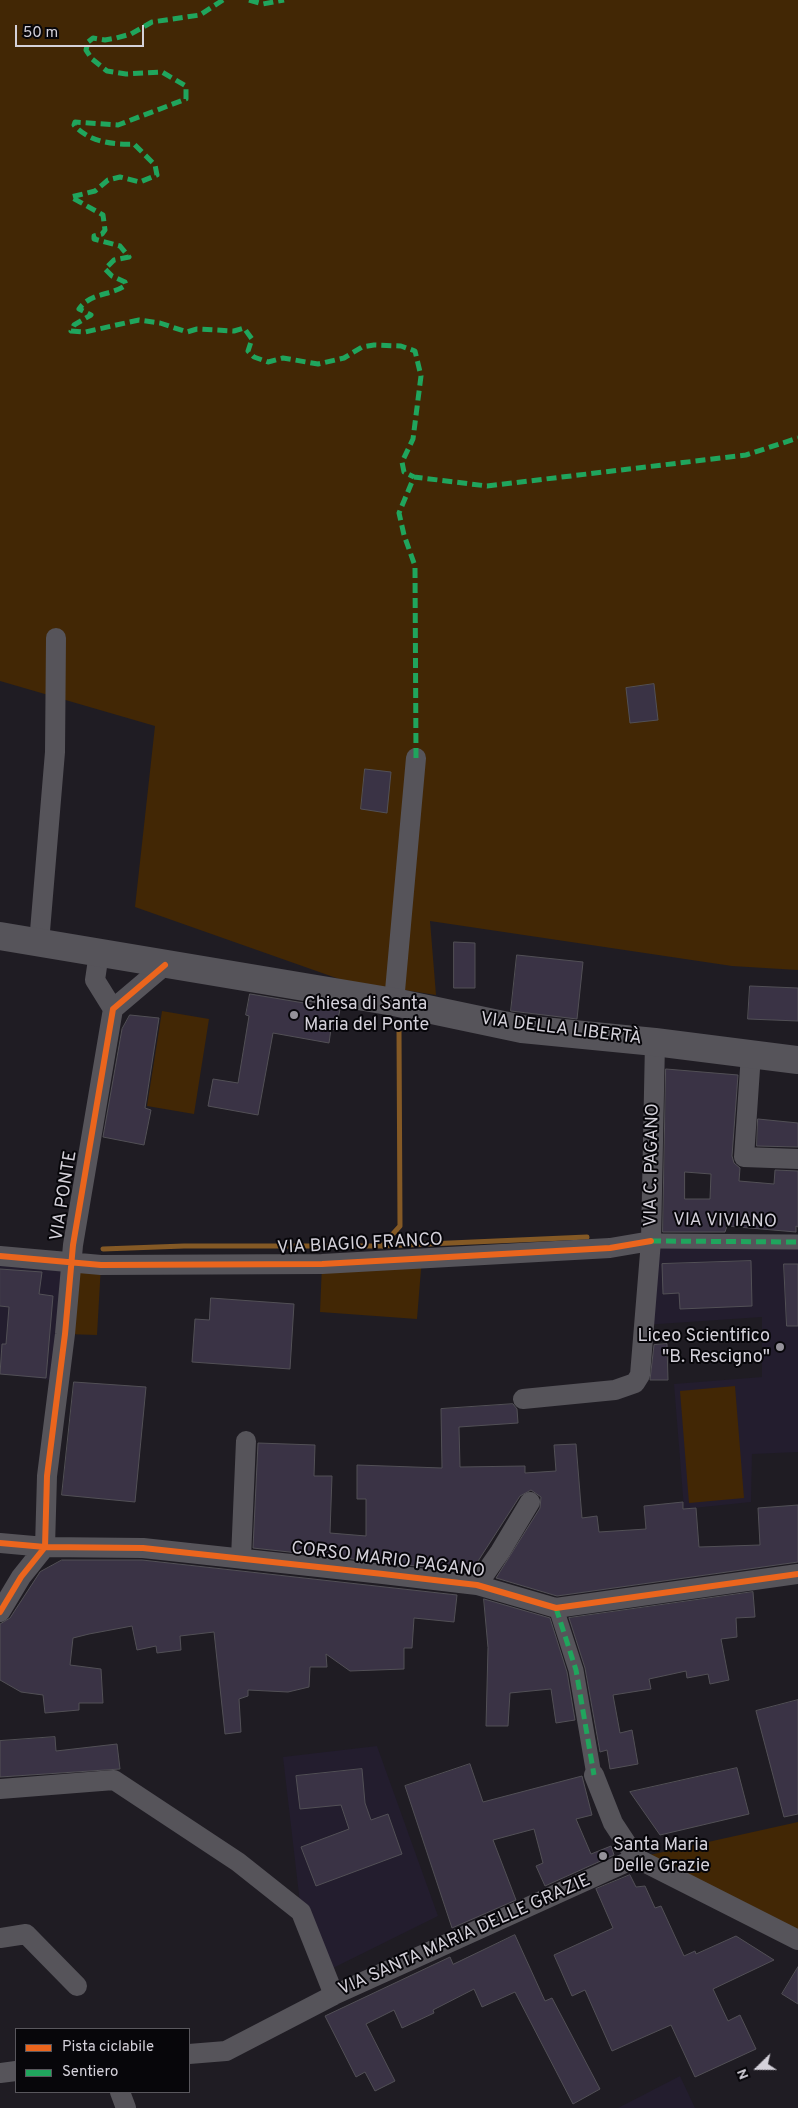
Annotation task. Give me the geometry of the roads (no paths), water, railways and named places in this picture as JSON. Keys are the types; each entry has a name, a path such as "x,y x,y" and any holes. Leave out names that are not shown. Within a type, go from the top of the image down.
{"main road":[{"name":"VIA DELLA LIBERTÀ","path":"0,936 99,953 138,973 166,965 394,1002 522,1029 656,1042 798,1060"}],"street":[{"path":"39,943 55,752 56,638"},
{"path":"394,1002 416,758"},
{"path":"99,953 95,980 113,1009 138,973"},
{"name":"VIA PONTE","path":"45,1547 47,1476 65,1334 71,1261 79,1198 113,1009"},
{"name":"VIA C. PAGANO","path":"523,1399 616,1390 635,1383 640,1375 651,1241 656,1042"},
{"path":"751,1054 744,1158 798,1159"},
{"name":"VIA BIAGIO FRANCO","path":"0,1256 151,1266 322,1264 610,1248 651,1241"},
{"name":"VIA VIVIANO","path":"651,1241 798,1242"},
{"path":"241,1558 246,1441"},
{"path":"477,1585 500,1552 530,1502"},
{"name":"CORSO MARIO PAGANO","path":"0,1543 45,1547 143,1548 477,1585 556,1608 798,1574"},
{"path":"0,1612 21,1577 45,1547"},
{"path":"556,1608 576,1670 594,1775 613,1823 636,1858 798,1940"},
{"path":"0,1789 114,1780 238,1862 300,1912 334,1995"},
{"name":"VIA SANTA MARIA DELLE GRAZIE","path":"190,2054 226,2051 334,1995 636,1858"},
{"path":"0,1938 26,1934 77,1986"},
{"path":"0,2073 15,2071"},
{"path":"120,2093 126,2108"}],"waterway":[{"path":"382,1246 400,1226 399,1029"},
{"path":"103,1249 184,1246 382,1246 587,1237"}],"place":[{"name":"Chiesa di Santa Maria del Ponte","path":"294,1015"},
{"name":"Liceo Scientifico \"B. Rescigno\"","path":"780,1347"},
{"name":"Santa Maria Delle Grazie","path":"603,1856"}]}
